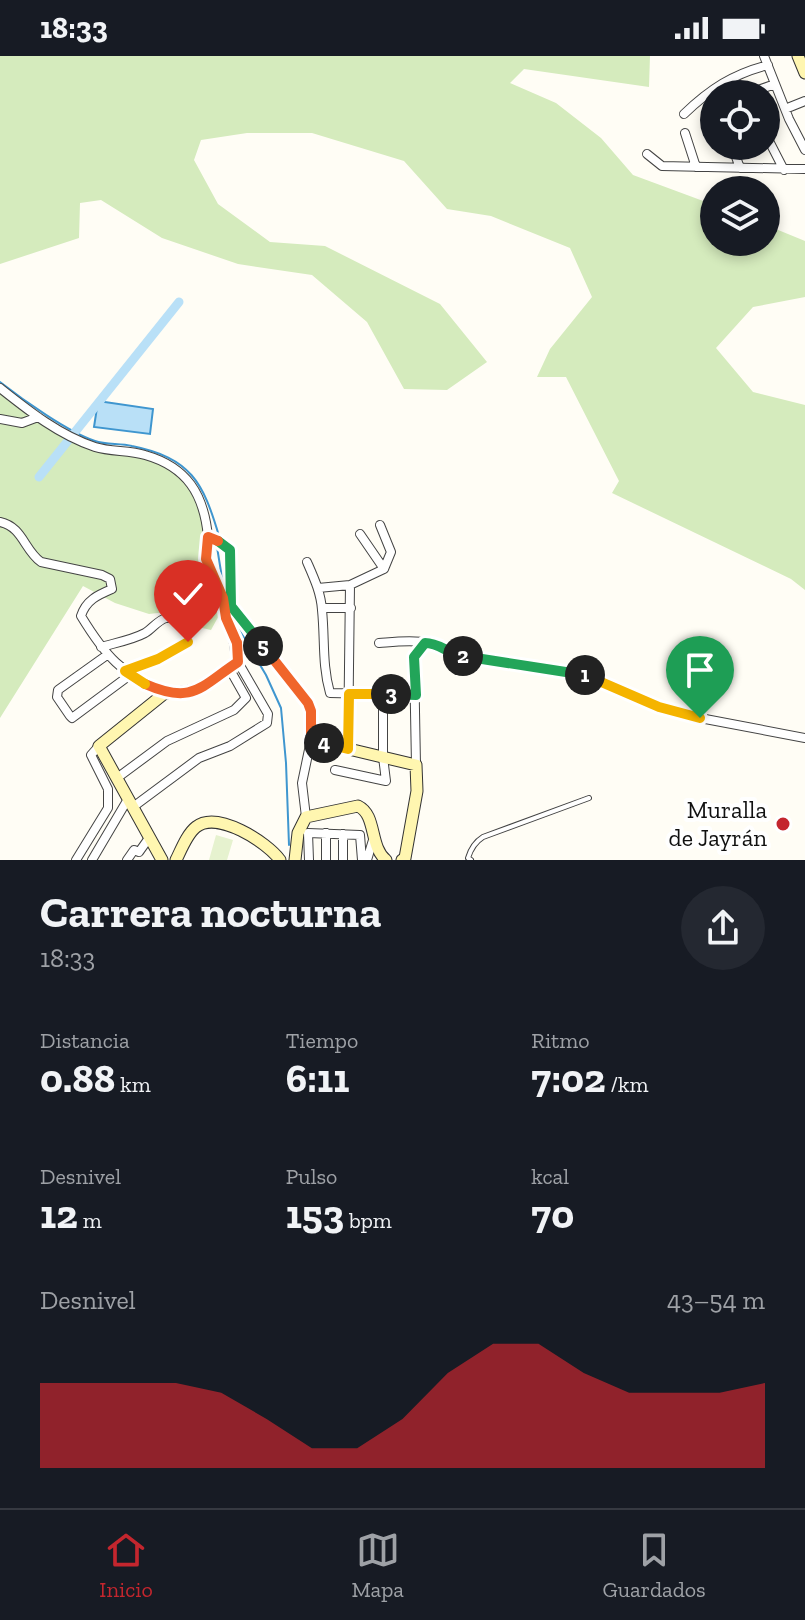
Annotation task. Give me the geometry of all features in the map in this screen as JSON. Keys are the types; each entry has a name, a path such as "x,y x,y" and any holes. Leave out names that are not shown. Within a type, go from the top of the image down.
{"street":[{"path":"798,56 805,73"},
{"path":"684,114 711,89 766,60 774,80"},
{"path":"780,96 805,150"},
{"path":"785,109 805,101"},
{"path":"685,133 696,167"},
{"path":"647,154 662,166 805,169"},
{"path":"737,160 740,168"},
{"path":"779,160 784,170"},
{"path":"0,388 64,433 96,447 143,454 184,474 194,489 215,540 230,550 231,606 308,703 311,711 311,740 302,783 306,817 298,833 296,856 277,855 226,824 204,822 193,829 176,860"},
{"path":"0,419 22,423 38,417"},
{"path":"0,522 10,524 17,530 41,562 110,579 112,589 91,599 84,606 81,616 107,655 127,673 165,693 189,694 234,665"},
{"path":"318,588 350,585 384,569 391,552 380,525"},
{"path":"360,534 384,569"},
{"path":"117,778 167,741 234,710 246,698 234,665 234,633 206,559 215,540"},
{"path":"307,562 322,608 323,671 330,693 416,695"},
{"path":"348,749 350,585"},
{"path":"322,608 351,608"},
{"path":"101,647 143,634 167,618 183,623 189,634 188,642 127,673 72,718 57,697 58,690 107,655"},
{"path":"379,643 414,640 435,643 455,658 457,670"},
{"path":"402,860 405,858 417,791 414,657 425,643"},
{"path":"450,654 583,674 659,707 805,738"},
{"path":"92,860 131,803 199,758 267,723 268,714 234,665"},
{"path":"76,860 108,808 108,789 91,755 165,693"},
{"path":"335,770 386,781 383,694"},
{"path":"311,740 416,765"},
{"path":"99,746 162,860"},
{"path":"306,817 358,806 364,809 379,854 386,860"},
{"path":"309,860 308,833 360,835 365,860"},
{"path":"326,833 326,860"},
{"path":"343,834 343,860"},
{"path":"127,860 134,850 140,856 149,838"},
{"path":"365,860 373,840"}],"lane":[{"path":"471,860 468,858 472,847 483,837 589,798"}],"green space":[{"path":"0,56 650,56 649,87 524,69 510,83 556,103 601,138 633,175 700,200 700,256 780,256 780,231 805,241 805,297 753,307 716,348 753,392 805,405 805,590 791,579 612,493 619,481 566,377 537,377 550,349 592,297 570,248 491,216 447,209 404,161 312,133 247,133 201,140 194,160 218,204 270,242 325,246 440,304 487,362 447,390 404,389 367,322 312,275 238,264 162,238 101,200 80,203 79,238 0,264"},
{"path":"0,392 62,436 151,460 183,478 199,507 205,531 205,572 222,610 211,630 189,625 175,611 149,614 115,603 83,586 0,718"},
{"path":"216,835 233,840 227,860 209,860"}],"water":[{"path":"98,401 153,409 150,434 94,427"}],"waterway":[{"path":"39,477 179,302"},
{"path":"0,382 46,415 84,437 152,451 181,466 200,487 219,536"},
{"path":"217,547 223,584"},
{"path":"230,614 266,675 281,708 289,845"}],"place":[{"name":"Muralla de Jayrán","path":"783,824"}],"route":[{"path":"188,642 158,659 125,671 136,680 165,693 189,694 238,662 234,633 206,559 208,537 230,550 231,606 308,703 311,740 348,749 349,694 416,695 414,657 425,643 435,643 450,654 583,674 659,707 700,718"}]}
